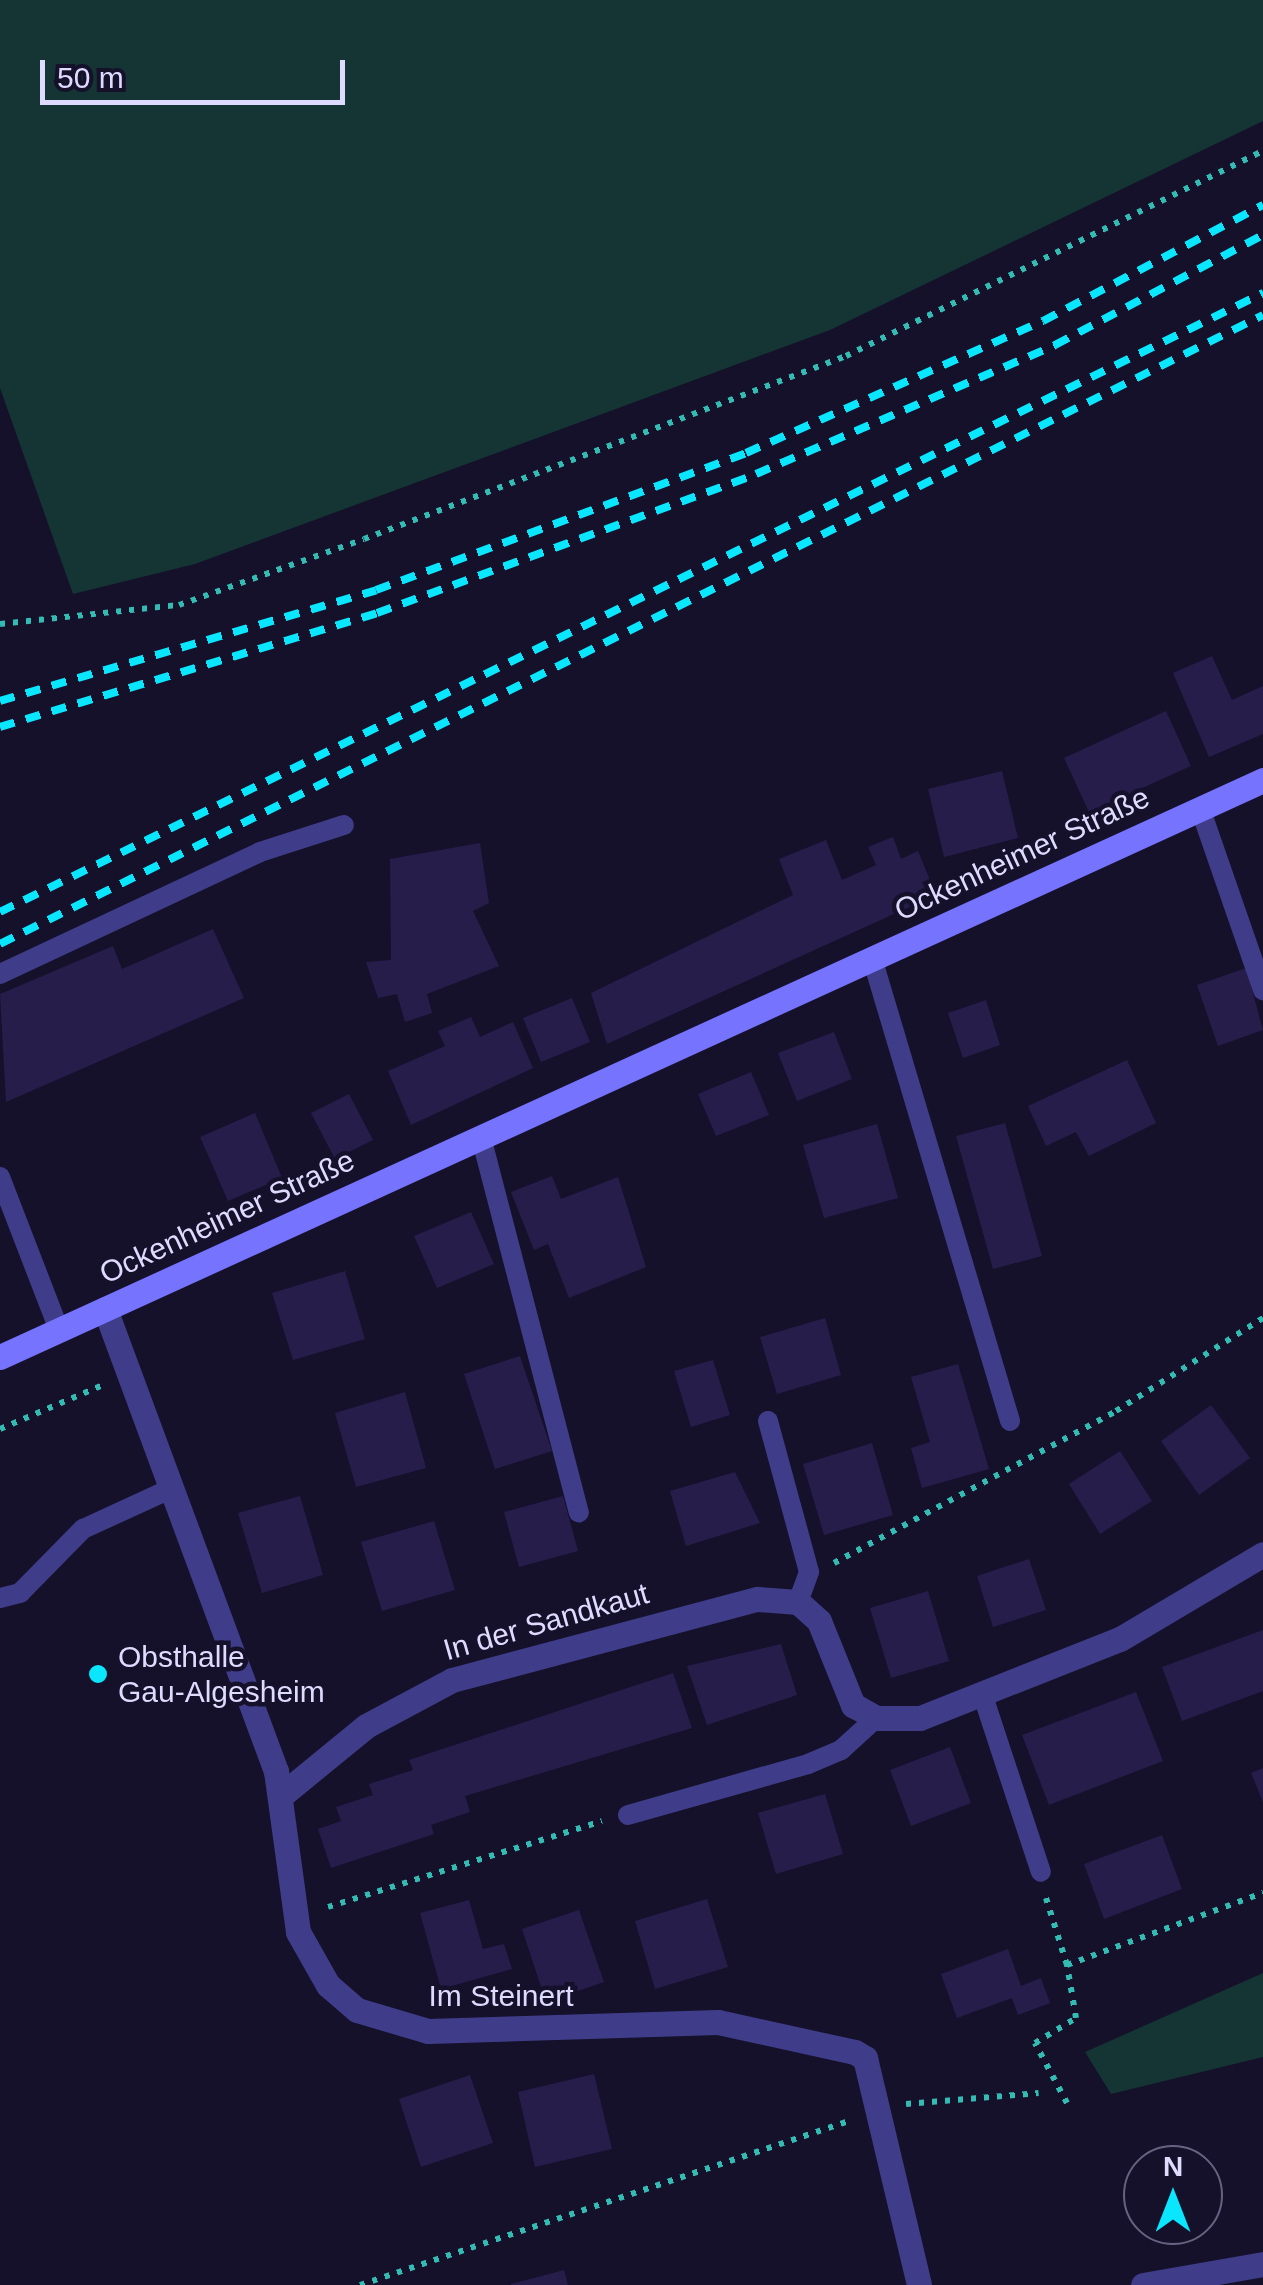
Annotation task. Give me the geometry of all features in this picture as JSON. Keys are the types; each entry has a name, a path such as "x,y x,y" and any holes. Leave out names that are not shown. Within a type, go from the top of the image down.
{"main road":[{"name":"Ockenheimer Straße","path":"0,1357 1263,780"}],"street":[{"name":"Im Steinert","path":"106,1309 283,1794 296,1920 328,1985 392,2024 488,2034 762,2026 866,2058 919,2285"},
{"path":"798,1602 818,1621 853,1705 876,1718 920,1718 983,1696 1164,1617 1263,1554"},
{"name":"In der Sandkaut","path":"283,1794 366,1726 452,1680 757,1600 798,1602"},
{"path":"1143,2285 1263,2264"}],"lane":[{"path":"1200,808 1263,990"},
{"path":"0,974 260,852 344,825"},
{"name":"Ockenheimer Straße","path":"872,958 1010,1421"},
{"path":"481,1137 580,1512"},
{"path":"0,1177 58,1330"},
{"path":"768,1422 809,1572 798,1602"},
{"path":"0,1598 20,1592 83,1529 172,1488"},
{"path":"983,1696 1041,1872"},
{"path":"628,1815 808,1764 841,1750 876,1718"}],"path":[{"path":"0,624 179,604 364,539 846,356 1263,151"},
{"path":"809,1572 860,1554 1116,1411 1263,1318"},
{"path":"0,1429 130,1374"},
{"path":"296,1920 628,1815"},
{"path":"1041,1872 1067,1965 1076,2018 1036,2043 1066,2103"},
{"path":"1067,1965 1263,1893"},
{"path":"360,2285 878,2112 1039,2093"}],"green space":[{"path":"0,0 1263,0 1263,121 830,330 195,564 73,594 0,388"},
{"path":"1263,1973 1263,2057 1111,2094 1085,2052"}],"building":[{"path":"1212,656 1232,700 1263,686 1263,734 1209,757 1173,673"},
{"path":"1166,711 1191,766 1089,812 1064,758"},
{"path":"1002,771 1018,838 944,857 928,789"},
{"path":"893,837 901,859 918,851 936,895 607,1044 591,993 793,895 779,859 826,840 842,880 876,865 868,847"},
{"path":"480,843 489,903 473,911 499,966 427,994 432,1013 405,1022 397,994 378,998 366,962 391,960 390,859"},
{"path":"213,929 244,998 6,1102 0,994 113,946 122,969"},
{"path":"1246,968 1263,1030 1218,1046 1197,985"},
{"path":"572,998 590,1042 541,1062 523,1018"},
{"path":"986,1000 1000,1045 963,1058 948,1013"},
{"path":"471,1017 480,1037 513,1022 533,1068 411,1125 388,1071 445,1046 438,1031"},
{"path":"834,1032 852,1079 797,1101 778,1053"},
{"path":"1127,1060 1156,1123 1089,1156 1076,1132 1046,1146 1028,1106"},
{"path":"751,1072 769,1115 716,1136 698,1094"},
{"path":"349,1094 373,1140 335,1159 311,1113"},
{"path":"255,1113 282,1178 228,1201 200,1137"},
{"path":"1005,1123 1042,1256 993,1269 956,1136"},
{"path":"877,1124 898,1198 824,1218 803,1145"},
{"path":"552,1176 561,1199 618,1177 646,1267 569,1298 548,1244 534,1250 511,1192"},
{"path":"471,1212 494,1264 437,1288 414,1236"},
{"path":"345,1271 365,1339 293,1360 272,1293"},
{"path":"825,1318 841,1375 777,1394 760,1337"},
{"path":"520,1356 552,1451 495,1469 464,1374"},
{"path":"713,1360 730,1415 691,1427 674,1371"},
{"path":"958,1364 989,1469 922,1488 911,1448 930,1442 911,1377"},
{"path":"405,1392 426,1468 356,1487 335,1413"},
{"path":"1211,1405 1250,1458 1199,1495 1161,1441"},
{"path":"872,1443 893,1515 824,1535 803,1464"},
{"path":"1120,1451 1152,1501 1100,1534 1069,1484"},
{"path":"735,1472 760,1523 686,1546 670,1491"},
{"path":"300,1496 323,1575 262,1593 238,1513"},
{"path":"563,1496 578,1551 519,1567 504,1512"},
{"path":"434,1521 455,1590 382,1611 361,1542"},
{"path":"1029,1559 1046,1610 993,1627 977,1576"},
{"path":"928,1591 949,1661 891,1678 870,1608"},
{"path":"1263,1630 1263,1691 1182,1721 1162,1667"},
{"path":"781,1644 797,1695 707,1725 687,1666"},
{"path":"673,1673 692,1728 465,1796 470,1812 431,1825 434,1834 331,1868 318,1829 341,1821 336,1807 373,1795 369,1784 413,1770 409,1760"},
{"path":"1136,1692 1163,1761 1049,1805 1022,1735"},
{"path":"950,1747 971,1803 911,1826 890,1770"},
{"path":"1263,1768 1263,1802 1251,1773"},
{"path":"825,1794 843,1854 776,1874 758,1813"},
{"path":"1162,1835 1182,1889 1104,1919 1084,1864"},
{"path":"707,1899 728,1967 655,1989 635,1921"},
{"path":"469,1900 483,1949 504,1944 512,1969 441,1989 420,1913"},
{"path":"579,1910 604,1982 546,2002 522,1929"},
{"path":"1008,1949 1021,1986 1041,1978 1050,2003 1018,2015 1012,1998 957,2018 941,1974"},
{"path":"594,2074 612,2149 535,2167 518,2092"},
{"path":"470,2075 493,2143 421,2167 399,2099"},
{"path":"564,2270 568,2285 511,2285 511,2284"}],"railway":[{"path":"0,701 376,590 746,453 1043,321 1263,205"},
{"path":"0,727 377,613 756,474 1055,345 1263,235"},
{"path":"0,912 1263,293"},
{"path":"0,944 1263,315"}],"place":[{"name":"Obsthalle Gau-Algesheim","path":"98,1674"}]}
